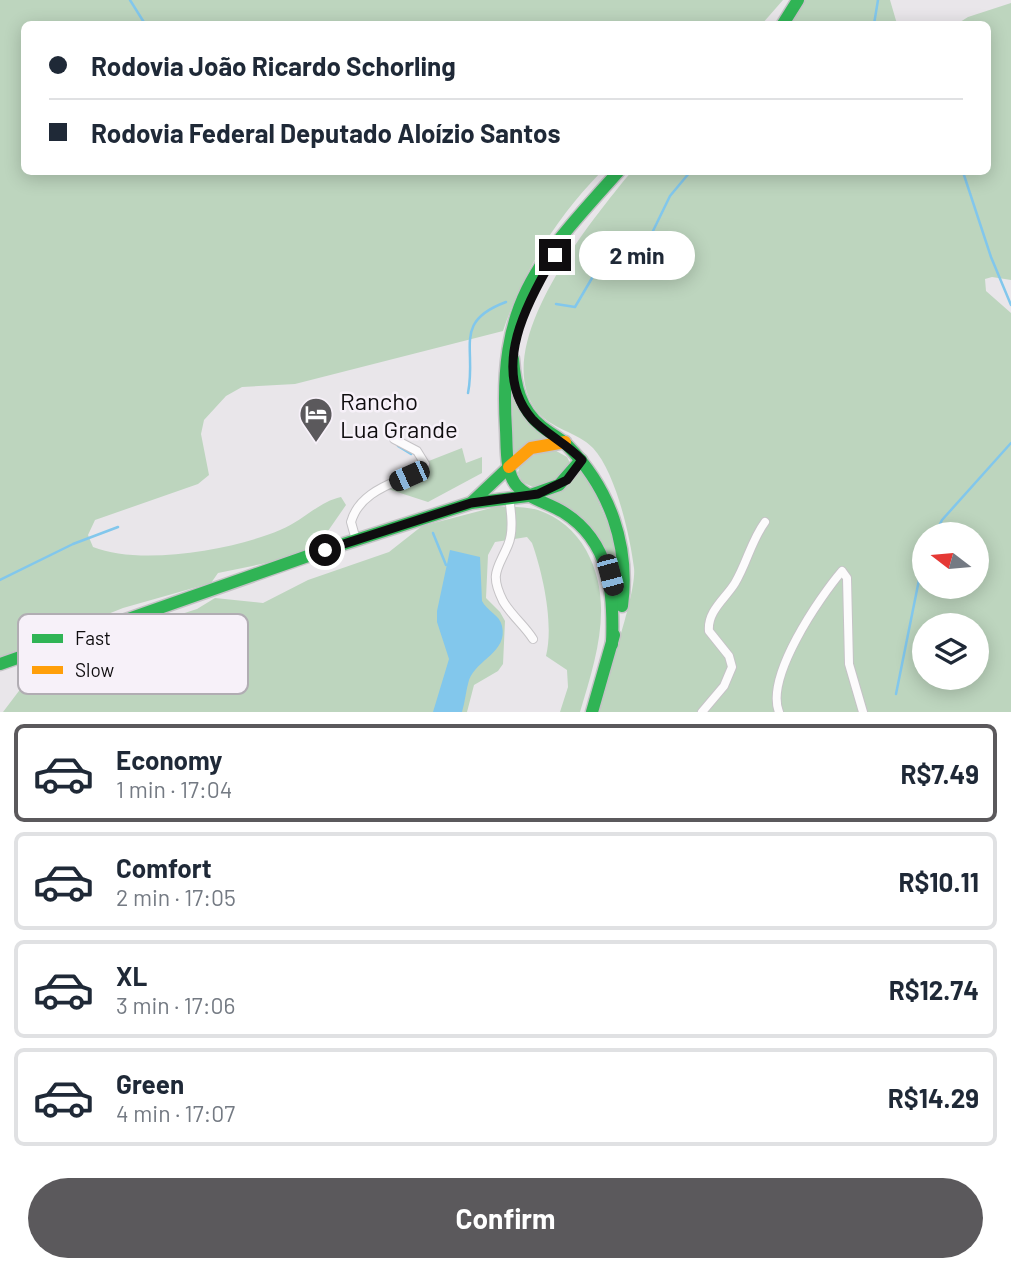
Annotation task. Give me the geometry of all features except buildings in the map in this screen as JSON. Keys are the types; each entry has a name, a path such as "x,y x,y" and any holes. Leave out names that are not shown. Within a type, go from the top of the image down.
{"main road":[{"path":"785,21 798,0"},
{"path":"612,643 614,589 598,545 582,525 562,511 528,496 517,487 509,467 503,397 508,343 535,275 550,250 615,175"},
{"path":"575,221 532,293 515,341 513,358 515,381 521,402 534,421 565,442 582,460 609,505 625,571 623,602 592,712"},
{"path":"471,503 531,448 565,442"},
{"path":"144,614 471,503 538,494 567,480 582,460"},
{"path":"0,664 18,658"}],"street":[{"path":"356,540 351,522 360,504 370,494 422,469 425,464 417,451 394,439"},
{"path":"509,497 510,535 508,546 497,564 496,575 505,605 533,639"},
{"path":"702,712 723,686 732,667 729,656 709,631 711,616 736,581 750,545 765,522"},
{"path":"779,712 776,696 788,654 842,571 847,578 849,664 863,712"}],"green space":[{"path":"0,0 783,0 765,21 21,21 21,175 598,175 570,207 543,246 521,287 503,331 295,384 242,387 226,396 204,420 201,434 209,475 198,484 95,520 88,535 93,547 113,553 187,553 261,537 288,526 325,503 341,497 346,505 319,544 286,559 218,573 211,583 108,614 18,614 18,650 0,657"},
{"path":"800,0 890,0 896,21 787,21"},
{"path":"1011,3 1011,280 992,277 985,279 986,291 1011,313 1011,712 596,712 626,617 634,568 621,505 601,459 587,443 549,422 536,410 525,383 525,352 535,319 551,285 571,251 629,175 991,175 991,21 962,21"},
{"path":"512,387 546,438 513,454"},
{"path":"549,447 567,457 570,463 564,477 535,488 522,482 518,473 520,463"},
{"path":"462,448 466,463 482,457 482,473 428,502 388,489 421,464"},
{"path":"584,469 613,535 618,584 601,540 541,497"},
{"path":"495,507 516,507 546,513 572,531 582,543 595,570 601,610 597,651 580,712 560,712 568,687 567,670 546,656 549,629 546,599 536,555 527,537 495,542 488,555 486,598 505,621 503,664 498,671 474,685 467,712 3,712 18,692 248,694 248,614 182,614 197,609 215,598 263,603 308,580 389,552 422,526"}],"water":[{"path":"450,550 480,557 482,601 501,622 503,635 496,649 478,666 469,680 462,712 433,712 449,659 437,622 437,611"}],"waterway":[{"path":"130,0 143,21"},
{"path":"874,21 878,0"},
{"path":"556,304 575,307 595,273 614,267 652,233 670,196 688,175"},
{"path":"964,175 991,257 1011,305"},
{"path":"468,393 470,338 473,328 479,318 489,310 506,302"},
{"path":"941,522 1011,443"},
{"path":"398,446 411,454"},
{"path":"0,580 73,544 118,527"},
{"path":"433,533 446,565"},
{"path":"896,694 915,599"}],"traffic: fast":[{"path":"785,21 798,0"},
{"path":"612,644 610,587 600,553 579,524 563,512 533,498 517,486 510,474 505,386 509,348 517,315 529,286 565,232 615,175"},
{"path":"513,359 517,387 528,412 541,426 567,445 582,462 595,480 614,519 623,561 622,606"},
{"path":"528,496 559,485 581,460"},
{"path":"471,503 509,467"},
{"path":"143,614 325,550 471,503 528,496"},
{"path":"592,712 614,635"},
{"path":"0,664 18,658"}],"traffic: slow":[{"path":"509,467 531,448 565,442"}],"place":[{"name":"Rancho Lua Grande","path":"316,444"}],"route":[{"path":"325,550 471,503 499,497 538,494 555,488 574,472 582,460 565,442 534,421 521,402 515,381 515,341 532,293 555,255"}]}
